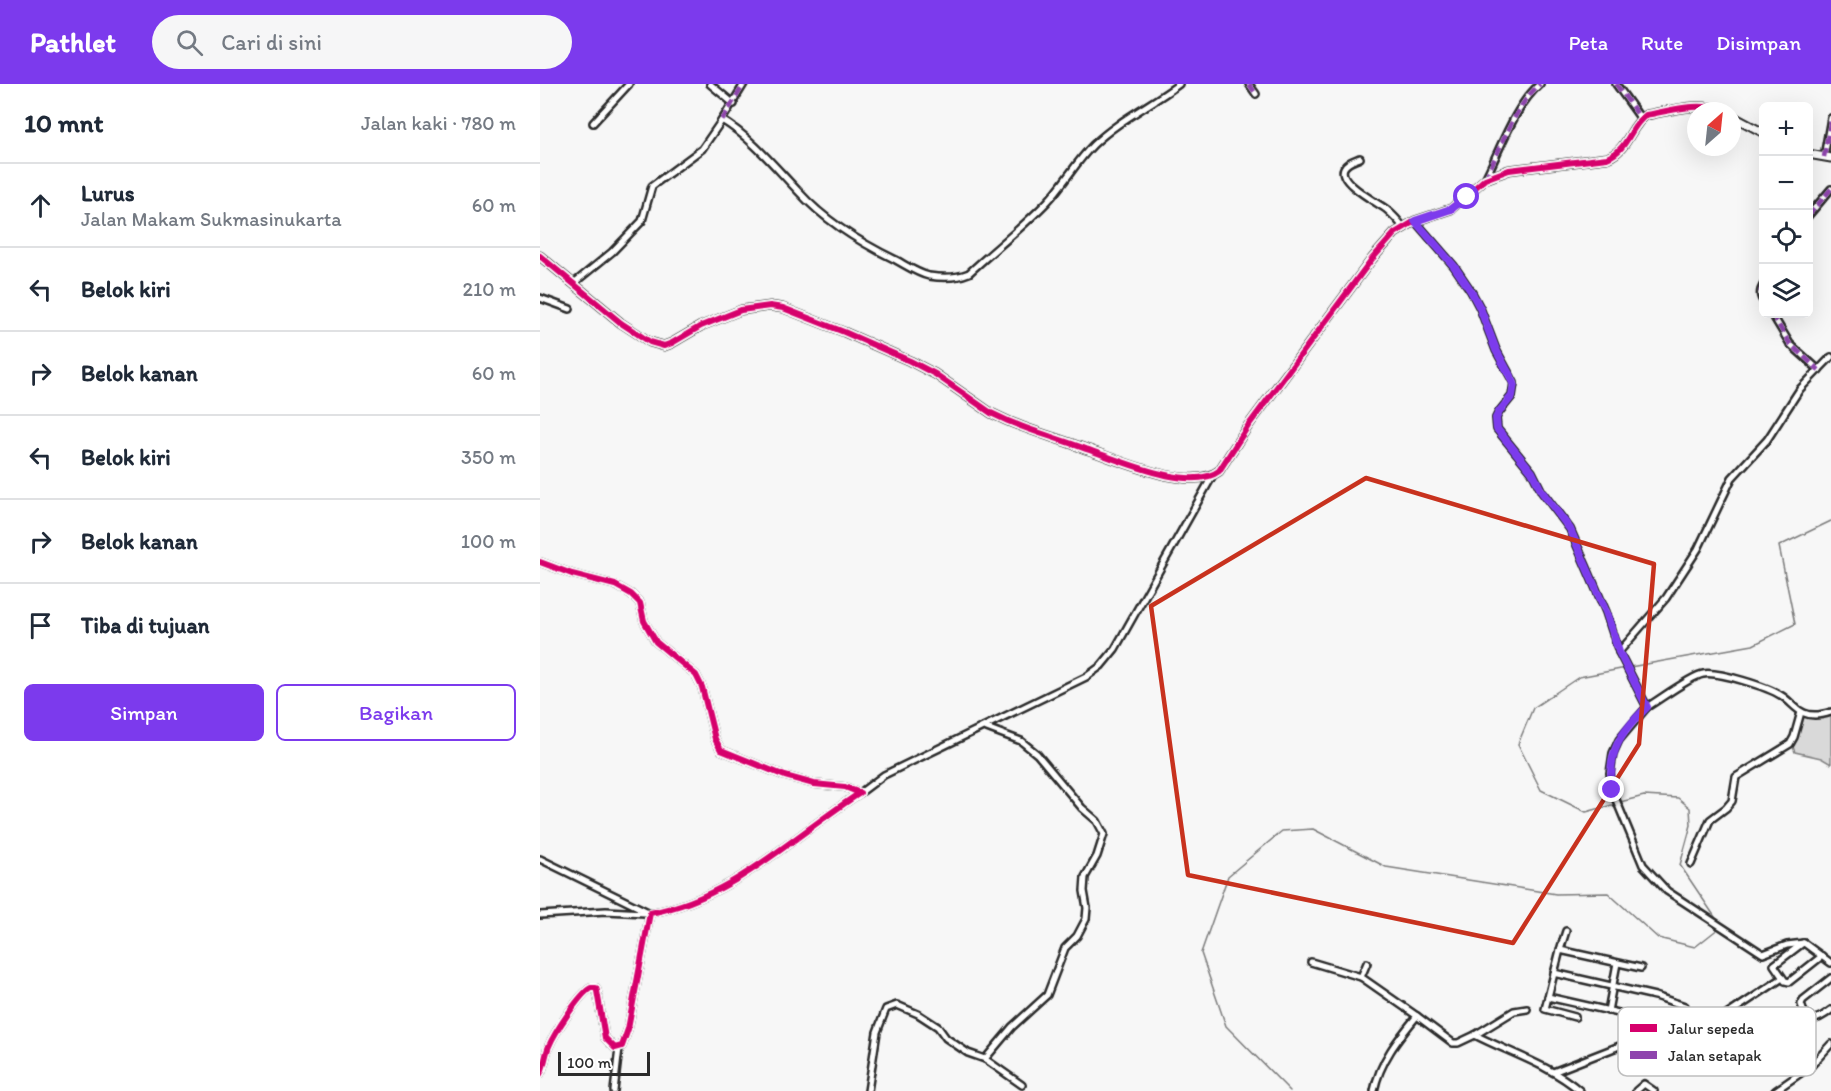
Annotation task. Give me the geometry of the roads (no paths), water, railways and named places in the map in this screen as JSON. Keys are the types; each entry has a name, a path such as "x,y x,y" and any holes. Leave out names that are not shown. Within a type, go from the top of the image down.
{"street":[{"path":"593,123 629,84"},
{"path":"710,84 734,104"},
{"path":"574,283 612,252 642,220 652,186 702,149 734,104 744,84"},
{"path":"722,120 741,131 800,193 838,226 882,255 927,275 943,278 969,273 1049,200 1093,145 1119,122 1142,110 1179,84"},
{"path":"1249,84 1256,94"},
{"path":"1485,179 1517,114 1531,92 1540,84"},
{"path":"1616,84 1641,119"},
{"path":"540,256 643,339 664,346 672,344 701,326 741,310 770,306 783,308 910,361 935,374 992,413 1032,431 1128,464 1191,478 1213,475 1219,471 1248,426 1372,259 1402,227 1451,209 1485,179 1509,170 1607,158 1620,151 1641,119 1646,116 1687,108"},
{"path":"1813,155 1828,158 1831,118"},
{"path":"1741,121 1759,130"},
{"path":"1360,158 1347,164 1343,173 1362,194 1386,210 1402,227"},
{"path":"1813,211 1831,189"},
{"path":"1415,221 1454,266 1480,308 1496,350 1514,383 1512,396 1496,418 1497,429 1532,472 1542,492 1570,529 1606,612 1619,652 1647,707"},
{"path":"540,298 570,309"},
{"path":"1774,318 1790,344 1819,370"},
{"path":"1619,652 1666,598 1698,549 1732,478 1767,441 1800,389 1831,357"},
{"path":"540,915 606,911 650,913 674,909 716,891 756,867 884,776 1070,686 1101,666 1115,649 1213,475"},
{"path":"540,562 572,574 615,585 631,594 640,603 644,621 656,642 696,675 702,687 715,739 721,750 785,776 814,784 845,787 860,793"},
{"path":"1831,712 1812,715 1801,712 1783,697 1766,689 1722,676 1704,674 1647,707 1619,740 1613,753 1610,773 1612,790 1643,865 1667,891 1763,954 1787,945 1804,943 1831,963"},
{"path":"1691,864 1710,820 1732,801 1736,777 1790,744 1801,712"},
{"path":"984,727 1021,741 1037,754 1082,808 1097,821 1104,834 1097,856 1084,877 1086,918 1077,936 1065,948 1047,994 1012,1027 985,1059"},
{"path":"540,859 650,913"},
{"path":"614,1091 620,1048 628,1029 650,913"},
{"path":"1566,931 1545,1009 1575,1017"},
{"path":"1804,943 1774,964 1773,967 1785,981 1789,982 1822,956"},
{"path":"1560,950 1641,968"},
{"path":"1311,962 1361,977 1452,1043 1458,1043 1475,1035 1514,1011 1527,1009"},
{"path":"1361,977 1367,963"},
{"path":"1608,1011 1617,963"},
{"path":"1554,973 1664,999 1685,1007"},
{"path":"1802,1007 1803,1000 1831,978"},
{"path":"1740,1007 1780,980"},
{"path":"540,1074 549,1045 580,998 591,988 596,988 597,991 604,1038 615,1048 620,1048"},
{"path":"1548,997 1618,1013"},
{"path":"868,1091 879,1026 886,1009 897,1005 924,1018 938,1028 946,1038 968,1053 985,1059 1022,1085"},
{"path":"1816,1020 1831,1010"},
{"path":"1374,1091 1382,1064 1396,1041 1417,1016"},
{"path":"1475,1035 1552,1072 1570,1082 1580,1091"},
{"path":"1816,1060 1831,1044"},
{"path":"1552,1072 1618,1046"},
{"path":"1775,1091 1797,1076"},
{"path":"1636,1091 1644,1084 1654,1091"}],"waterway":[{"path":"1630,667 1753,645 1795,624 1779,546 1831,521"},
{"path":"1616,804 1586,812 1541,790 1518,744 1533,708 1579,677 1626,668"},
{"path":"1620,802 1644,796 1678,798 1690,808 1691,825 1680,865 1717,920"},
{"path":"1290,1091 1226,1026 1201,953 1228,876 1282,831 1313,829 1386,867 1556,894 1608,893 1658,938 1695,947 1719,928"}]}
